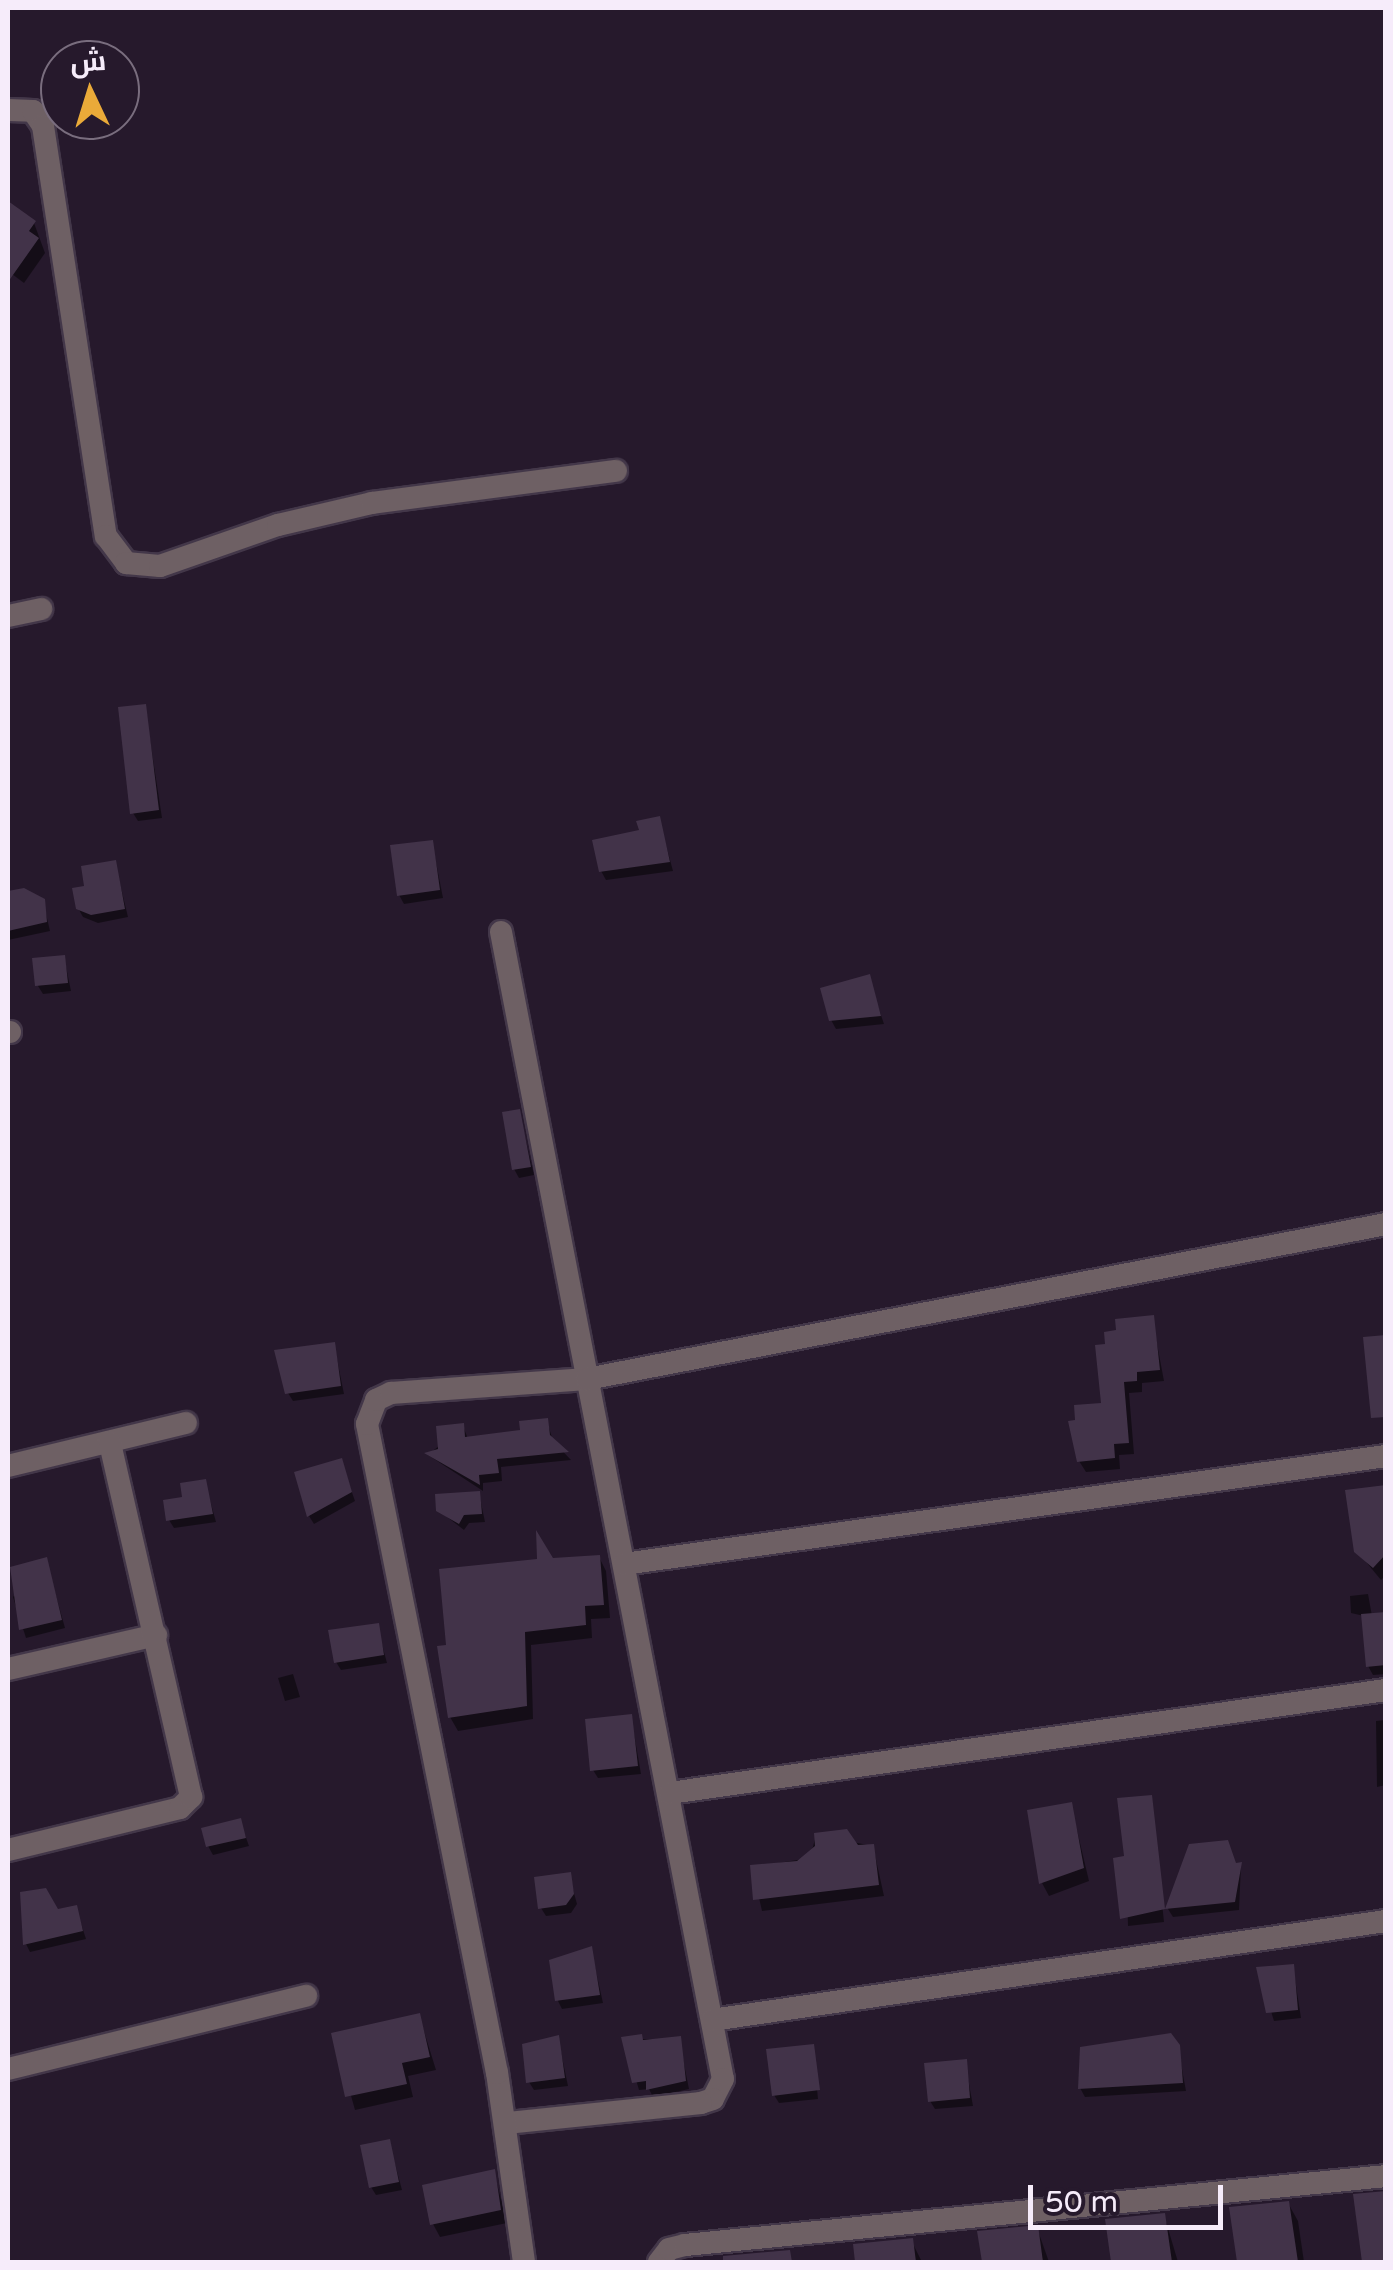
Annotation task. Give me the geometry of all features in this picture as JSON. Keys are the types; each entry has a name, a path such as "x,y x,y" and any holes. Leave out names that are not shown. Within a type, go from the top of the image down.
{"street":[{"path":"8,110 32,111 43,126 106,536 126,562 160,566 278,525 372,504 616,471"},
{"path":"8,616 41,609"},
{"path":"501,932 724,2079 713,2099 506,2124"},
{"path":"524,2262 506,2124 367,1415 391,1392 587,1379 1386,1224"},
{"path":"8,1466 186,1424"},
{"path":"8,1850 187,1804 192,1780 110,1442"},
{"path":"624,1564 1386,1456"},
{"path":"8,1669 156,1635"},
{"path":"670,1793 1386,1690"},
{"path":"712,2020 1386,1922"},
{"path":"8,2069 306,1996"},
{"path":"659,2262 669,2249 684,2245 1386,2176"}],"building":[{"path":"8,201 36,221 29,231 39,238 8,282"},
{"path":"146,704 159,810 130,814 118,707"},
{"path":"660,816 670,862 599,872 592,840 639,830 636,821"},
{"path":"433,840 440,890 397,896 390,845"},
{"path":"116,860 125,909 91,915 76,909 72,888 84,886 81,866"},
{"path":"24,888 45,899 47,922 8,931 8,891"},
{"path":"65,955 68,983 35,986 32,958"},
{"path":"870,974 881,1016 829,1021 820,988"},
{"path":"520,1109 531,1167 512,1170 502,1112"},
{"path":"1154,1315 1160,1370 1137,1372 1137,1381 1124,1382 1129,1443 1114,1444 1115,1458 1077,1462 1068,1421 1075,1420 1074,1405 1101,1403 1095,1345 1105,1344 1104,1332 1116,1330 1115,1319"},
{"path":"1386,1335 1386,1417 1371,1418 1363,1337"},
{"path":"335,1342 341,1386 285,1394 274,1350"},
{"path":"548,1418 550,1435 569,1452 497,1459 499,1473 479,1475 480,1485 424,1453 438,1449 436,1426 464,1423 465,1437 520,1430 519,1421"},
{"path":"342,1458 352,1492 307,1517 294,1472"},
{"path":"206,1479 213,1514 166,1521 163,1500 182,1497 180,1483"},
{"path":"1386,1485 1386,1554 1373,1568 1354,1552 1345,1490"},
{"path":"480,1491 482,1514 464,1515 459,1524 436,1511 435,1494"},
{"path":"536,1530 553,1558 600,1555 604,1605 585,1606 586,1625 525,1632 527,1706 448,1718 437,1646 446,1645 439,1569 537,1559"},
{"path":"47,1557 62,1620 19,1630 10,1567"},
{"path":"1386,1612 1386,1665 1366,1667 1361,1614"},
{"path":"379,1623 384,1655 334,1663 328,1630"},
{"path":"632,1714 638,1766 590,1771 585,1719"},
{"path":"1152,1795 1165,1909 1120,1919 1113,1858 1124,1856 1117,1798"},
{"path":"1072,1802 1084,1868 1039,1884 1027,1810"},
{"path":"241,1818 246,1838 206,1847 201,1828"},
{"path":"847,1829 858,1845 874,1844 879,1885 753,1900 750,1865 797,1861 815,1846 814,1833"},
{"path":"1228,1840 1236,1863 1242,1862 1235,1902 1165,1909 1189,1844"},
{"path":"571,1872 574,1894 566,1905 538,1909 534,1877"},
{"path":"46,1888 58,1909 77,1905 83,1931 23,1945 20,1892"},
{"path":"592,1946 600,1995 555,2001 549,1960"},
{"path":"1294,1964 1298,2010 1266,2013 1256,1967"},
{"path":"420,2013 430,2057 402,2063 407,2084 345,2097 331,2033"},
{"path":"1171,2033 1180,2045 1183,2083 1078,2089 1080,2047"},
{"path":"642,2034 643,2040 681,2036 686,2081 646,2090 646,2081 632,2083 621,2037"},
{"path":"559,2035 565,2078 526,2083 522,2044"},
{"path":"814,2044 820,2090 772,2096 766,2049"},
{"path":"967,2059 970,2098 928,2102 924,2063"},
{"path":"390,2139 399,2182 369,2188 360,2145"},
{"path":"495,2169 501,2210 430,2225 422,2185"},
{"path":"1386,2191 1386,2262 1362,2262 1353,2194"},
{"path":"1289,2201 1298,2262 1237,2262 1229,2207"},
{"path":"1165,2213 1172,2262 1111,2262 1105,2219"},
{"path":"1038,2225 1043,2262 982,2262 977,2231"},
{"path":"913,2238 916,2262 855,2262 853,2244"},
{"path":"790,2250 792,2262 723,2262 723,2256"}]}
